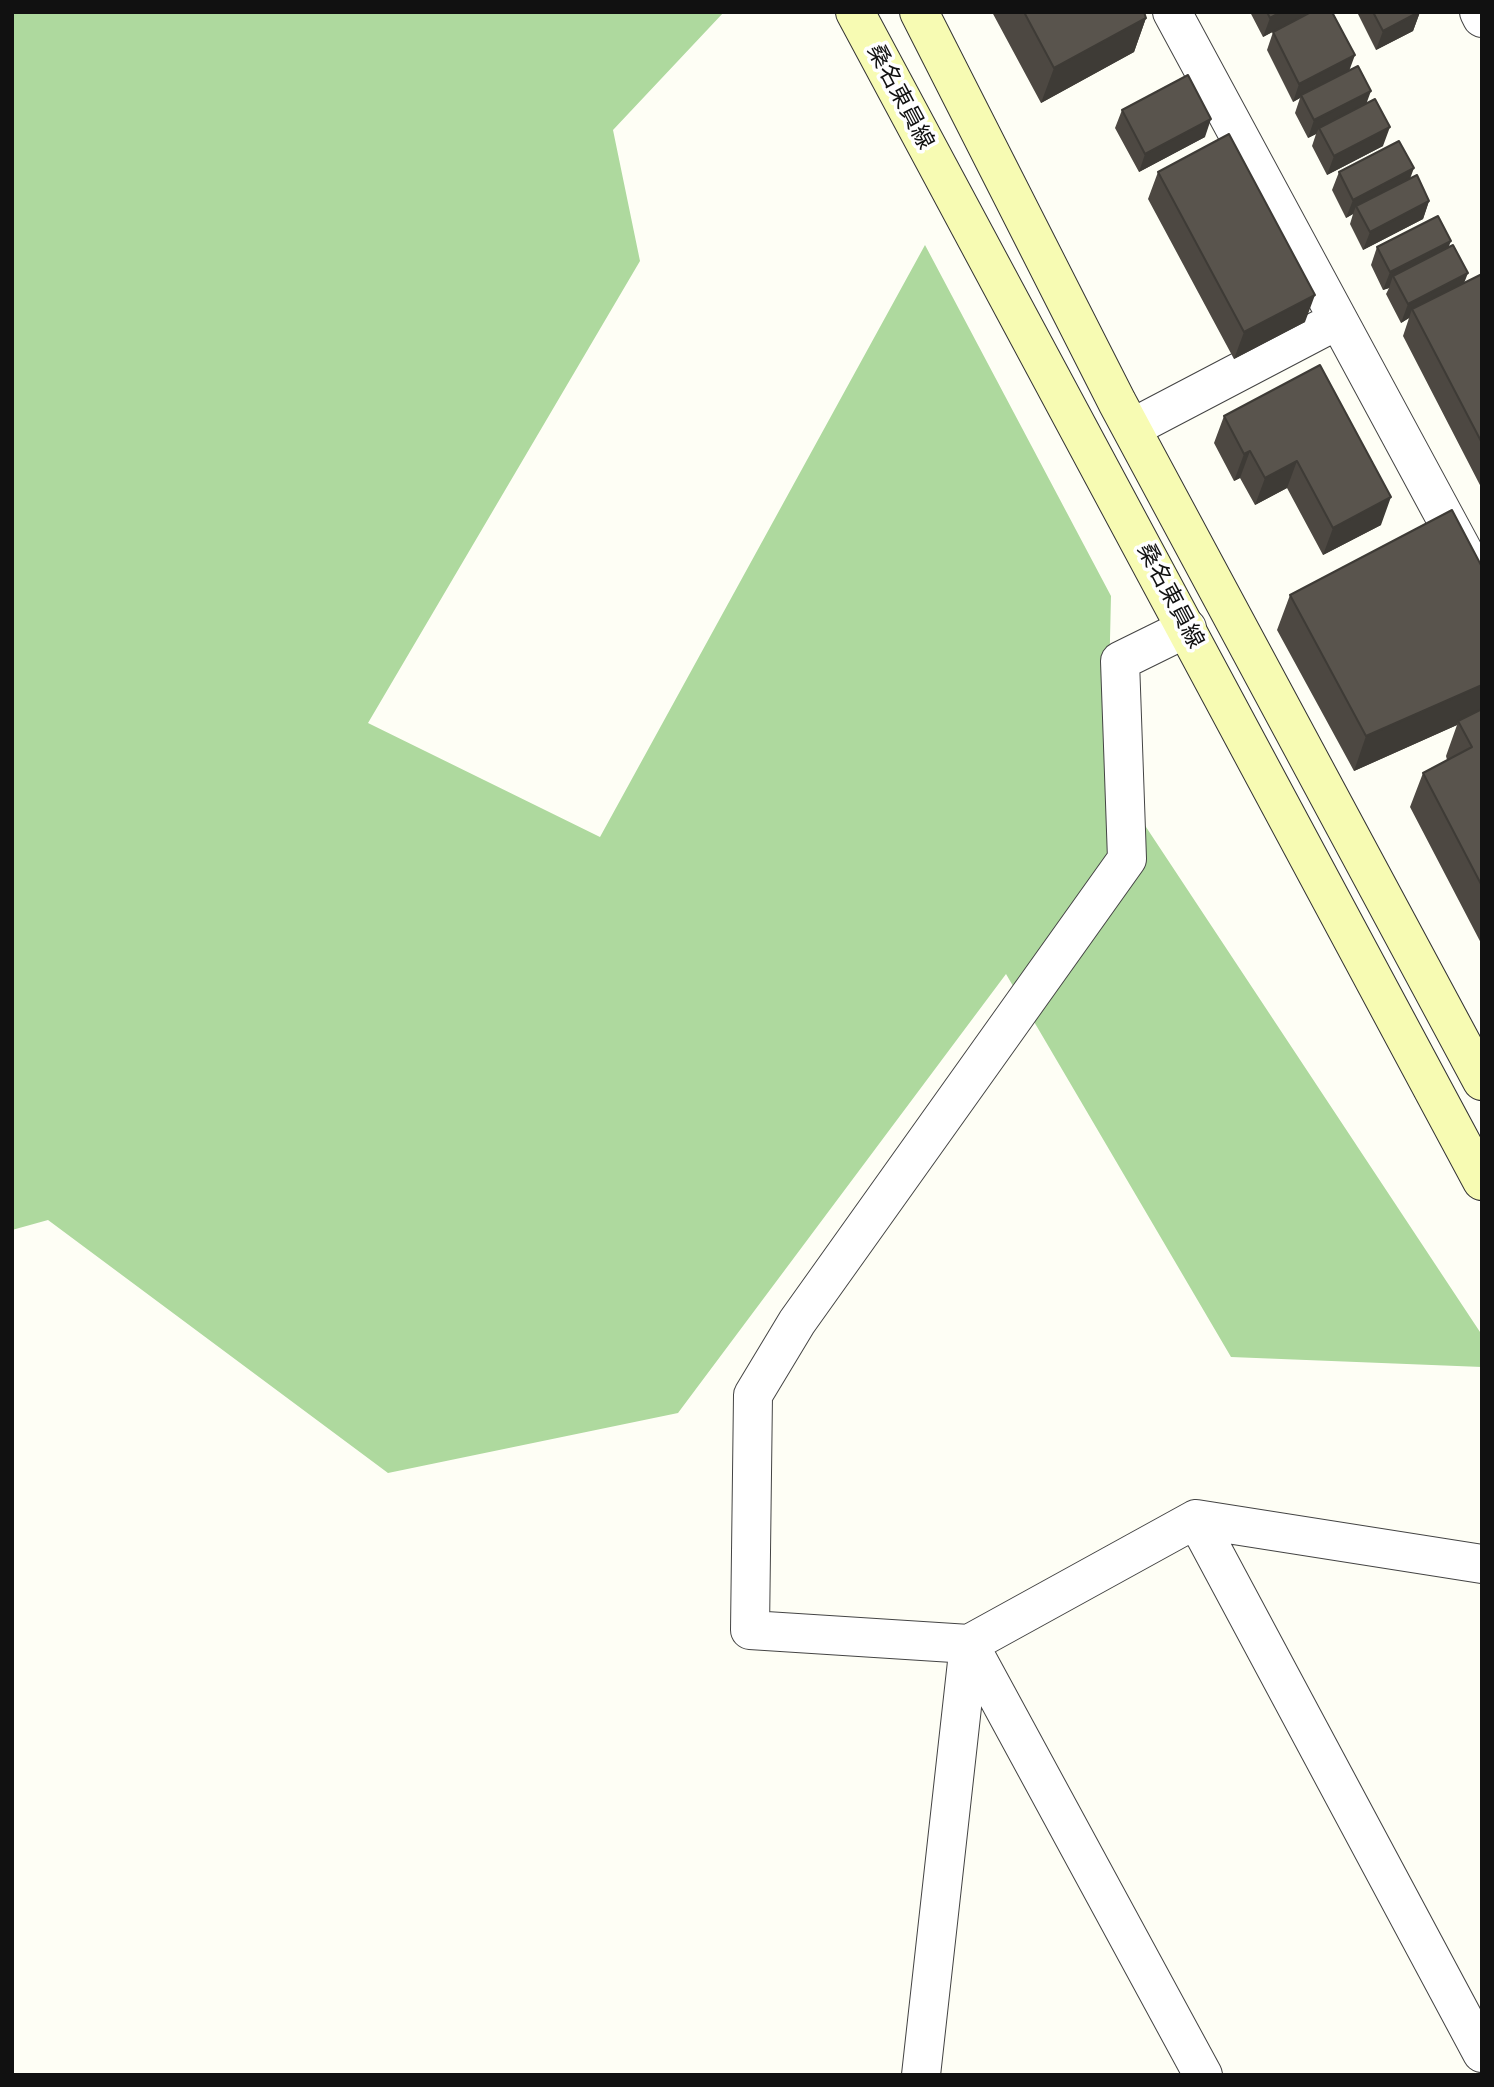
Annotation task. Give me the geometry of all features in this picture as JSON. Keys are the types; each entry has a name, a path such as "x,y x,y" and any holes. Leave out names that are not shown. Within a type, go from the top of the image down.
{"main road":[{"name":"桑名東員線","path":"855,12 1482,1181"},
{"path":"877,12 892,39 899,97"},
{"name":"桑名東員線","path":"919,12 1132,428 1482,1081"}],"street":[{"path":"1172,12 1482,586"},
{"path":"1479,12 1482,18"},
{"path":"1132,428 1338,320"},
{"path":"1187,628 1120,661 1127,859 797,1322 753,1395 750,1630 969,1644 1196,1519 1482,1564"},
{"path":"1196,1519 1473,2016 1482,2053"},
{"path":"920,2075 969,1644"},
{"path":"969,1644 1203,2075"}],"green space":[{"path":"12,12 724,12 613,130 640,261 368,723 600,837 925,245 1111,596 1107,768 1482,1335 1482,1367 1231,1357 1006,974 678,1413 388,1473 48,1220 12,1230"}],"building":[{"path":"1024,12 1144,12 1146,18 1054,68"},
{"path":"1267,12 1281,12 1270,18"},
{"path":"1311,12 1332,12 1355,55 1299,84 1273,32"},
{"path":"1373,12 1419,12 1383,31"},
{"path":"1358,66 1371,91 1314,120 1301,95"},
{"path":"1188,75 1211,119 1145,154 1122,110"},
{"path":"1375,99 1390,127 1334,156 1319,128"},
{"path":"1229,134 1315,295 1244,332 1158,172"},
{"path":"1399,141 1414,168 1353,200 1339,172"},
{"path":"1417,175 1429,201 1370,232 1356,206"},
{"path":"1438,216 1451,241 1390,272 1377,247"},
{"path":"1453,245 1468,273 1408,304 1393,276"},
{"path":"1482,274 1482,443 1412,309"},
{"path":"1320,365 1391,497 1333,528 1297,461 1265,478 1250,451 1244,454 1224,416"},
{"path":"1452,510 1482,567 1482,685 1366,736 1290,595"},
{"path":"1482,709 1482,886 1423,773 1472,747 1458,721"}]}
